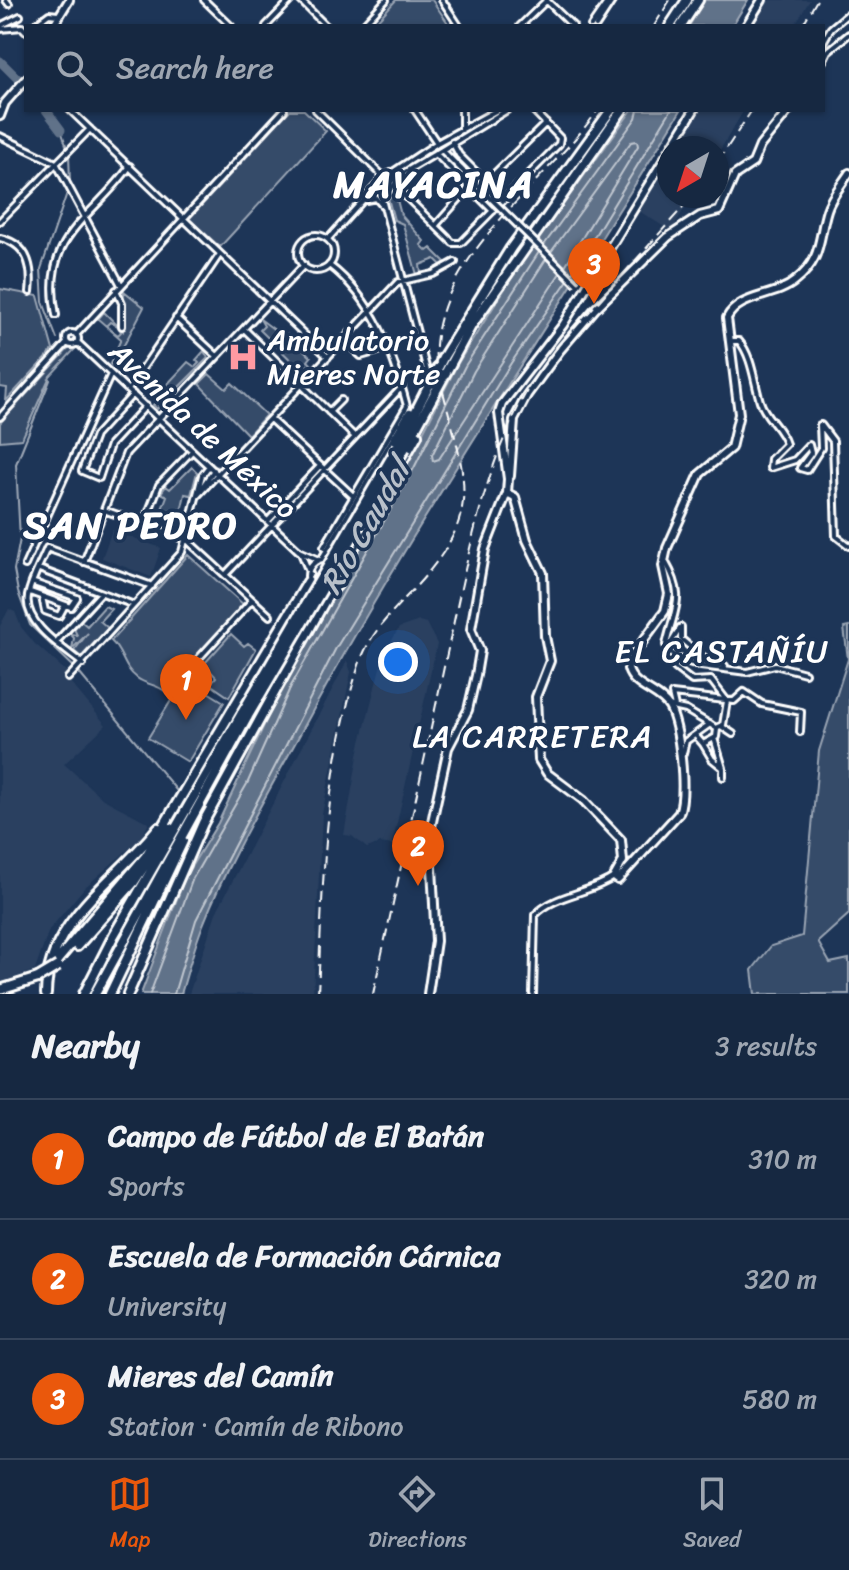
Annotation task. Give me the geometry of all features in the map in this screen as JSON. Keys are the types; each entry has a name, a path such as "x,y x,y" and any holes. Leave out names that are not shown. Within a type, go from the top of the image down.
{"highway":[{"path":"671,24 687,0"},
{"path":"682,24 698,0"},
{"path":"322,555 427,390 511,248 610,112"},
{"path":"95,994 245,715 450,360 544,217 621,112"},
{"path":"341,570 411,449 450,360"},
{"path":"401,447 427,390"},
{"path":"56,964 132,875 172,813 309,578"},
{"path":"112,994 200,822 329,593"},
{"path":"0,990 38,978 118,902 198,789 245,715"},
{"path":"124,975 172,863 245,715"},
{"path":"46,994 50,956 61,933 146,842 207,754"},
{"path":"128,994 175,880 237,756"},
{"path":"84,994 198,789"}],"street":[{"path":"54,24 69,0"},
{"path":"204,0 229,24"},
{"path":"268,24 291,0"},
{"path":"300,0 324,24"},
{"path":"364,24 386,0"},
{"path":"442,0 458,24"},
{"path":"524,24 547,0 570,24"},
{"path":"594,24 611,0"},
{"path":"747,24 762,0"},
{"path":"447,7 452,2"},
{"path":"825,38 831,28 849,13"},
{"path":"36,24 49,14 58,15"},
{"path":"2,26 20,16"},
{"path":"2,26 24,29"},
{"path":"825,57 849,34"},
{"path":"0,116 5,103 24,80"},
{"path":"71,112 328,357"},
{"path":"67,343 67,335 76,335 282,112"},
{"path":"318,112 383,179 458,245 559,144 560,138 535,112"},
{"path":"416,112 469,188 493,211"},
{"path":"462,112 462,130"},
{"path":"439,148 494,112"},
{"path":"328,239 383,179 504,112"},
{"path":"678,136 693,112"},
{"path":"428,994 436,941 430,831 448,748 468,710 473,687 480,651 471,629 485,549 507,493 514,420 527,395 560,350 668,237 700,216 719,211 735,175 753,163 760,146 787,112"},
{"path":"486,182 546,123"},
{"path":"0,221 90,129"},
{"path":"0,136 56,163 121,285"},
{"path":"452,142 503,199"},
{"path":"439,148 583,290"},
{"path":"56,315 56,265 68,236 84,213 130,166"},
{"path":"508,479 499,413 502,404 563,325 657,171"},
{"path":"733,734 672,707 635,681 628,669 630,659 665,611 669,594 665,561 700,474 731,448 739,414 727,318 732,308 777,294 798,280 817,255 827,209 849,173"},
{"path":"393,176 392,186 383,195 384,207 427,371"},
{"path":"435,226 469,188"},
{"path":"364,201 376,198 384,207"},
{"path":"318,235 328,239 334,255 329,265 314,270 304,265 298,251 303,241 318,235"},
{"path":"0,238 19,246 29,260 30,292"},
{"path":"128,390 220,254"},
{"path":"197,496 403,281 433,274 455,262"},
{"path":"84,562 126,453 304,265"},
{"path":"329,265 371,311 388,348 407,406 309,578 316,593 329,593 341,570"},
{"path":"116,290 122,303 122,326"},
{"path":"176,318 217,356"},
{"path":"244,329 355,437"},
{"path":"0,417 67,343 77,342 76,335"},
{"path":"344,340 361,356 388,348"},
{"path":"732,341 739,341 744,346 765,411 784,435 786,444 771,459 770,468 795,460 809,445 811,453 800,468 807,470 821,448 820,425 828,431 833,441 836,475 836,536 849,546"},
{"name":"Avenida de México","path":"77,342 299,551 309,578"},
{"path":"25,565 111,374"},
{"path":"225,575 322,468 402,387"},
{"path":"133,394 95,436 82,471 99,478 110,445 146,406"},
{"path":"329,412 341,400"},
{"path":"270,419 354,497"},
{"path":"144,524 159,485 193,450"},
{"path":"68,678 182,552 197,496 212,468"},
{"path":"507,493 515,497 527,540 543,573 545,636 550,661 536,697 539,760 547,773 583,800 621,840 623,861 614,877 581,895 551,902 535,915 532,924 536,970 533,994"},
{"path":"104,510 187,540 270,616"},
{"path":"83,664 56,642 29,607 30,592 47,548 152,586"},
{"name":"Avenida de México","path":"299,551 335,559 341,570"},
{"path":"665,561 678,594 677,615 667,648"},
{"path":"39,569 135,605"},
{"path":"30,592 71,607 77,598 34,582"},
{"path":"56,642 101,593"},
{"path":"42,597 45,611 59,616 65,605"},
{"path":"188,670 252,600"},
{"path":"667,648 681,627 681,639 692,650 731,668"},
{"path":"667,648 676,658 701,666 752,672 775,665 805,673"},
{"path":"676,658 675,668 680,673 692,681 711,680 727,701"},
{"path":"614,877 618,880 630,872 653,840 679,813 684,802 672,694 738,701 744,692 762,704 796,709 802,717 800,732"},
{"path":"703,744 714,738 727,701"},
{"path":"680,760 686,741 710,724"},
{"path":"696,736 712,759 723,768"},
{"path":"714,738 723,777"}],"shaded area":[{"path":"396,0 432,0 449,24 374,24"},
{"path":"767,0 810,0 795,24 753,24"},
{"path":"288,112 306,112 326,131 220,247 189,219"},
{"path":"700,112 743,112 728,136 685,136"},
{"path":"657,182 657,208 685,208 671,231 639,211"},
{"path":"396,196 401,215 424,241 421,245 427,251 431,248 445,262 441,265 435,259 420,265 421,274 417,275 403,224 394,220 388,198"},
{"path":"0,289 38,296 53,350 6,401 7,388 0,387"},
{"path":"124,291 144,307 113,366 110,364 121,339 106,326 118,335 121,332 118,326 123,331"},
{"path":"104,312 118,326 110,322 106,326 98,319"},
{"path":"260,319 284,337 287,334 311,357 308,361 313,366 310,369 305,364 300,369 260,330 264,326"},
{"path":"70,347 75,349 50,376 22,439 0,441 0,423"},
{"path":"204,351 208,358 157,409 153,405 161,396 164,399 169,395 163,389 188,362 195,367 199,363 196,360"},
{"path":"209,374 226,389 232,383 266,415 248,435 199,384"},
{"path":"192,467 197,472 191,495 185,494 178,524 159,517 167,496 161,493 166,486 170,489"},
{"path":"112,530 161,548 151,577 102,558"},
{"path":"188,555 244,605 166,692 132,674 111,641"},
{"path":"105,606 111,609 100,621 108,628 81,657 74,651 88,633 72,649 74,638 70,634 77,635 74,629 81,621 87,626"},
{"path":"9,609 15,612 21,627 35,644 68,673 65,676 106,725 64,764 103,799 149,823 141,838 84,888 49,930 35,970 0,983 0,626"},
{"path":"419,621 426,623 437,644 392,845 380,843 367,848 352,836 344,835 359,750 383,656 399,628"},
{"path":"849,627 849,914 818,942 830,963 849,959 849,994 755,994 752,970 771,946 802,936 819,751 848,659 844,628"},
{"path":"231,634 244,646 248,643 256,649 229,697 210,684 216,677 204,664"},
{"path":"347,661 351,672 322,814 313,994 189,994 216,913"},
{"path":"185,678 224,702 188,762 148,738"}],"water":[{"path":"705,0 748,0 733,24 690,24"},
{"name":"Río Caudal","path":"631,112 680,112 665,136 657,136 657,149 441,492 349,646 225,874 200,933 181,994 141,994 186,875 218,823 284,683 407,464 458,363 525,257"}],"waterway":[{"path":"0,61 24,85"},
{"path":"48,112 61,130"},
{"path":"61,130 67,148"},
{"path":"69,154 70,183"},
{"path":"57,339 43,302 41,269 68,190"},
{"path":"50,380 16,464 20,539 14,570 18,592 30,625 75,668 177,791"}],"railway":[{"path":"655,24 670,0"},
{"path":"803,24 817,0"},
{"path":"436,365 438,327 450,292 470,259 494,227 596,112"},
{"path":"729,145 751,112"},
{"path":"373,994 470,547 480,507 507,431 547,359 682,208"},
{"path":"318,994 327,828 347,705 359,665 373,636 432,568 449,544 459,521 463,476 442,388"}],"place":[{"name":"Mieres del Camín","path":"594,304"},
{"name":"Ambulatorio Mieres Norte","path":"243,357"},
{"name":"Campo de Fútbol de El Batán","path":"186,720"},
{"name":"Escuela de Formación Cárnica","path":"418,886"}],"district":[{"name":"MAYACINA","path":"434,184"},
{"name":"SAN PEDRO","path":"131,525"},
{"name":"EL CASTAÑÍU","path":"722,651"},
{"name":"LA CARRETERA","path":"533,736"}]}
